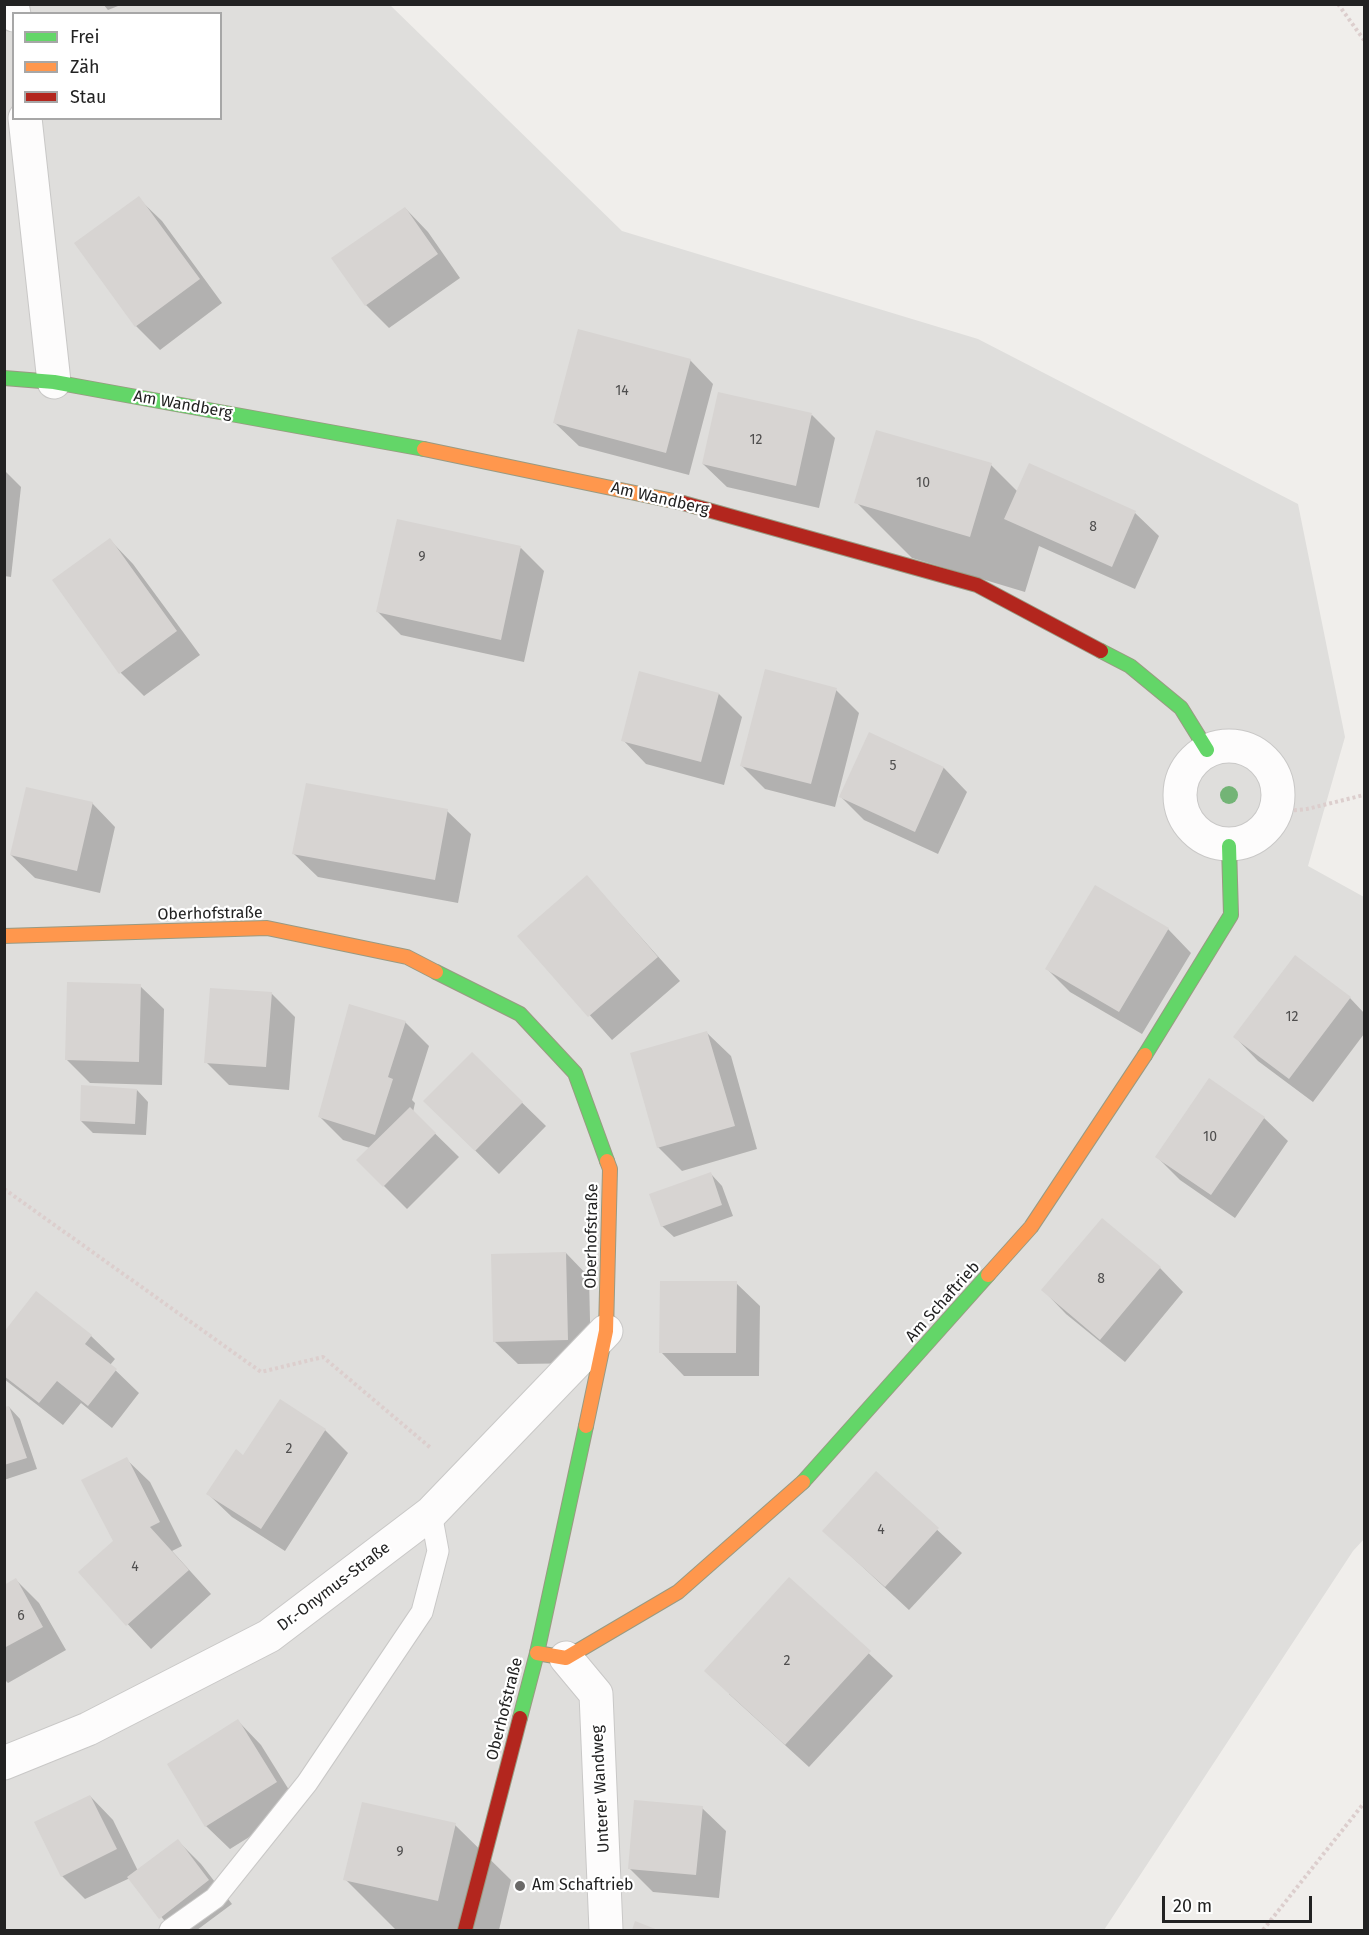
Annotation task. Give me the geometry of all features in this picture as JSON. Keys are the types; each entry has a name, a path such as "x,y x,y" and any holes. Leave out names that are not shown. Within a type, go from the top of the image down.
{"street":[{"path":"25,120 54,382"},
{"name":"Am Wandberg","path":"4,378 54,382 445,453 678,502 976,585 1130,666 1181,708 1207,750"},
{"path":"1241,746 1263,757 1278,783 1276,812 1258,836 1229,846 1211,842 1194,831 1182,813 1179,790 1185,772 1189,764 1207,750 1241,746"},
{"name":"Am Schaftrieb","path":"551,1655 678,1592 811,1475 1031,1227 1151,1046 1231,915 1229,846"},
{"name":"Oberhofstraße","path":"4,936 267,928 407,957 520,1014 575,1073 610,1169 606,1331 551,1655 465,1930"},
{"name":"Dr.-Onymus-Straße","path":"4,1763 88,1729 269,1636 431,1513 606,1331"},
{"name":"Unterer Wandweg","path":"551,1655 596,1694 606,1930"}],"lane":[{"path":"170,1930 215,1898 286,1810 307,1783 422,1612 438,1551 431,1513"}],"path":[{"path":"1338,4 1365,40"},
{"path":"1276,812 1307,809 1365,795"},
{"path":"4,1189 261,1372 323,1357 404,1425"},
{"path":"1263,1930 1365,1803"}],"shaded area":[{"path":"5,5 390,5 622,231 978,339 1298,504 1345,737 1308,866 1364,897 1364,1539 1353,1551 1104,1930 5,1930"}],"building":[{"path":"139,196 200,279 135,327 74,243"},
{"path":"405,207 438,254 365,306 331,258"},
{"path":"578,329 691,359 666,453 553,423"},
{"path":"718,392 812,413 796,486 702,464"},
{"path":"876,430 992,463 970,537 854,503"},
{"path":"1029,463 1136,511 1112,567 1004,519"},
{"path":"397,519 521,546 501,640 376,612"},
{"path":"110,538 177,631 119,674 52,580"},
{"path":"765,669 837,688 811,784 740,766"},
{"path":"639,671 719,693 701,762 621,741"},
{"path":"869,732 944,767 915,832 839,797"},
{"path":"306,783 448,809 435,880 292,854"},
{"path":"26,787 93,802 77,871 10,855"},
{"path":"587,875 658,957 588,1017 517,936"},
{"path":"1095,885 1169,928 1119,1012 1045,969"},
{"path":"1295,955 1351,997 1289,1079 1233,1037"},
{"path":"67,982 141,984 139,1062 65,1060"},
{"path":"210,988 272,992 266,1067 204,1063"},
{"path":"349,1004 406,1021 388,1077 393,1079 375,1135 318,1117"},
{"path":"707,1031 735,1126 657,1148 630,1053"},
{"path":"472,1052 523,1102 475,1151 423,1101"},
{"path":"1209,1078 1265,1117 1211,1195 1155,1157"},
{"path":"81,1085 137,1089 135,1124 80,1121"},
{"path":"410,1107 436,1133 383,1187 356,1160"},
{"path":"711,1172 722,1205 661,1227 649,1194"},
{"path":"1102,1218 1161,1267 1100,1340 1041,1290"},
{"path":"566,1252 568,1340 493,1342 491,1254"},
{"path":"660,1281 737,1281 736,1353 659,1353"},
{"path":"36,1291 92,1335 85,1344 117,1369 88,1406 57,1381 39,1403 4,1376 4,1332"},
{"path":"280,1399 326,1429 261,1529 206,1494 236,1449 243,1455"},
{"path":"9,1406 27,1458 4,1465 4,1407"},
{"path":"127,1457 160,1522 150,1527 189,1570 126,1626 78,1572 113,1541 81,1480"},
{"path":"876,1471 939,1528 885,1587 822,1531"},
{"path":"789,1577 871,1651 785,1745 704,1671"},
{"path":"16,1578 43,1627 4,1648 4,1585"},
{"path":"238,1719 277,1782 205,1827 167,1764"},
{"path":"90,1795 117,1849 61,1877 34,1822"},
{"path":"634,1800 703,1806 696,1875 628,1869"},
{"path":"362,1802 456,1823 438,1901 343,1880"},
{"path":"178,1839 209,1880 159,1919 127,1877"},
{"path":"635,1921 658,1930 632,1930"}],"traffic: fast":[{"path":"4,378 54,382 424,449"},
{"path":"1101,651 1130,666 1181,708 1207,750"},
{"path":"1145,1055 1231,915 1229,846"},
{"path":"436,972 520,1014 575,1073 607,1161"},
{"path":"803,1482 988,1275"},
{"path":"520,1718 537,1653 586,1426"}],"traffic: slow":[{"path":"424,449 683,503"},
{"path":"4,936 267,928 407,957 436,972"},
{"path":"988,1275 1031,1227 1145,1055"},
{"path":"586,1426 606,1331 610,1169 607,1161"},
{"path":"537,1653 566,1658 678,1592 803,1482"}],"traffic: jam":[{"path":"683,503 977,585 1101,651"},
{"path":"465,1930 520,1718"}],"place":[{"name":"Am Schaftrieb","path":"520,1886"}]}
